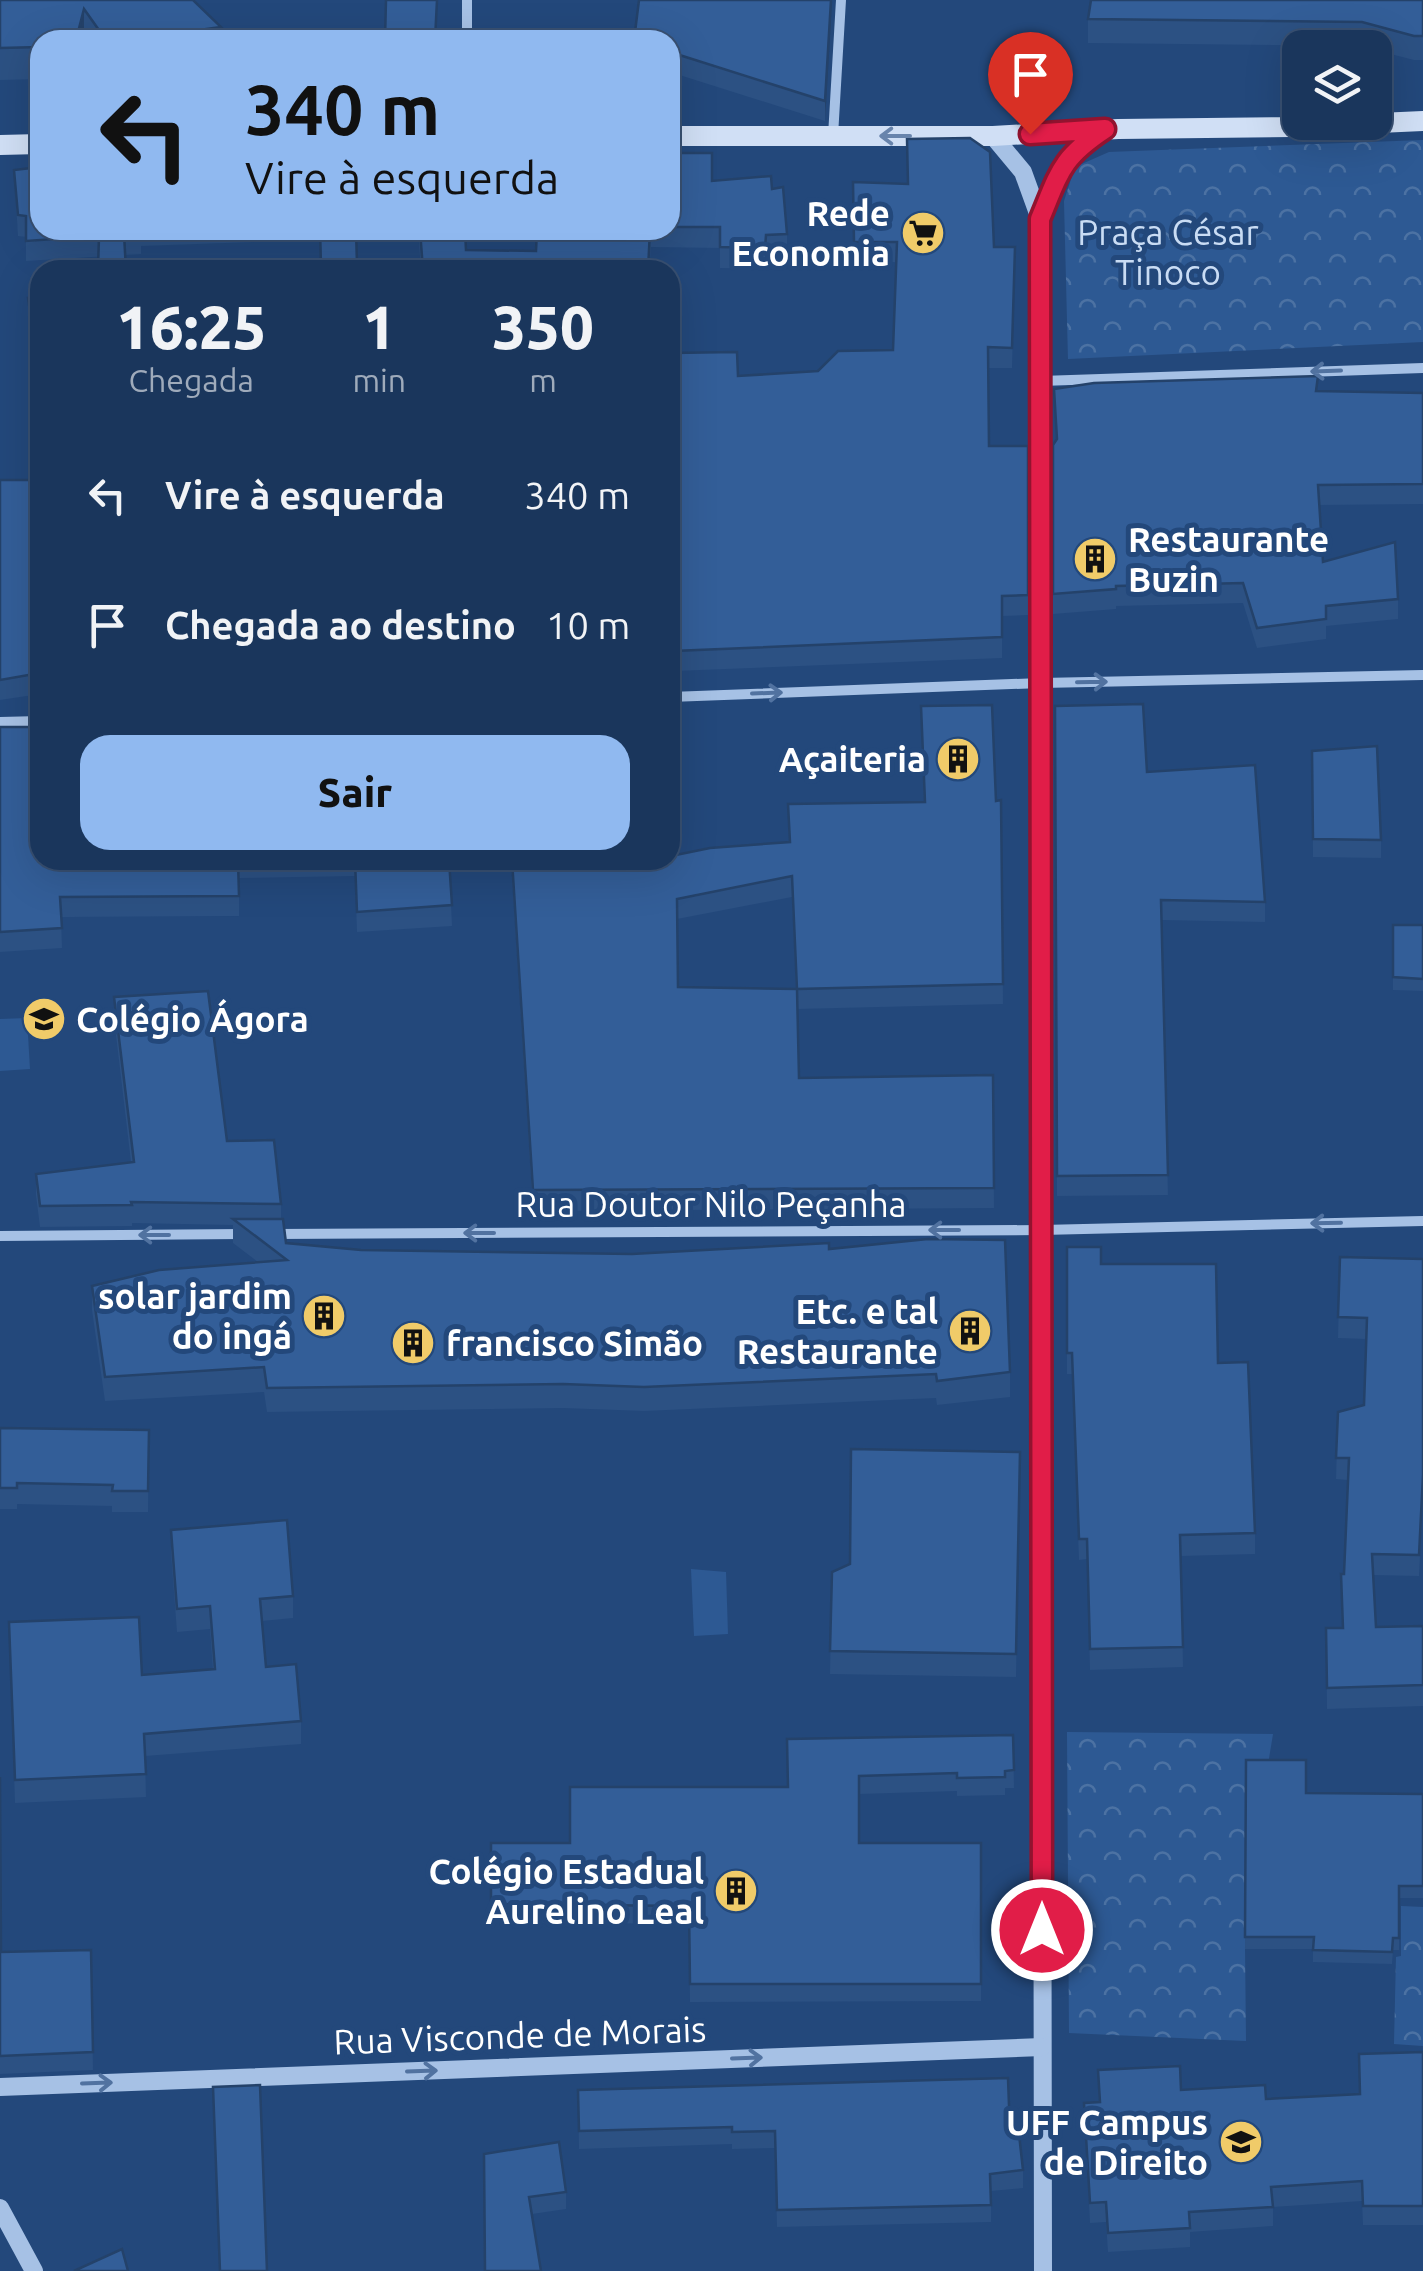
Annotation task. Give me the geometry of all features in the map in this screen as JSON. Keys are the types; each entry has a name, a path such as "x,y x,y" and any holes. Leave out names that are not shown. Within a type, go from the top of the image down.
{"main road":[{"path":"680,136 993,136 1105,129 1423,121"},
{"path":"0,145 30,144"}],"street":[{"path":"467,0 467,30"},
{"path":"832,136 841,0"},
{"path":"1040,219 1069,155 1105,129"},
{"path":"993,136 1023,172 1040,219 1043,2271"},
{"path":"1041,381 1423,368"},
{"path":"680,697 1041,683 1423,675"},
{"path":"0,722 30,721"},
{"name":"Rua Doutor Nilo Peçanha","path":"0,1236 1042,1230 1423,1221"},
{"name":"Rua Visconde de Morais","path":"0,2087 1042,2047"},
{"path":"0,2208 34,2271"}],"green space":[{"name":"Praça César Tinoco","path":"1423,140 1423,342 1068,359 1064,201 1075,167 1109,152"},
{"path":"27,1018 30,1069 0,1071 0,1019"},
{"path":"691,1569 726,1572 728,1634 694,1636"},
{"path":"1067,1732 1273,1734 1253,1855 1245,1949 1246,2041 1069,2033"},
{"path":"1401,1906 1423,1907 1423,2046 1394,2044"}],"building":[{"path":"0,0 193,0 221,27 99,30 84,9 79,30 30,30 30,47 0,48"},
{"path":"386,0 437,0 436,30 385,30"},
{"path":"639,0 831,0 825,101 680,55 680,30 635,30"},
{"path":"1091,0 1423,0 1423,36 1362,22 1088,19"},
{"path":"970,138 990,152 994,247 1015,247 1012,348 988,347 989,446 1028,446 1028,595 1002,596 1002,637 680,651 680,353 737,352 738,376 818,371 838,351 893,350 897,242 854,242 853,182 908,184 907,139"},
{"path":"680,153 712,153 712,181 771,176 772,189 783,187 787,234 766,235 765,248 720,247 720,227 680,227"},
{"path":"30,168 30,240 41,240 26,241 26,216 18,215 14,170"},
{"path":"99,240 124,240 125,260 98,260"},
{"path":"320,240 356,240 357,260 321,260"},
{"path":"421,240 466,240 466,250 536,251 537,240 650,240 648,260 422,260"},
{"path":"1318,376 1316,391 1423,393 1423,484 1318,485 1323,562 1395,542 1398,599 1326,606 1326,619 1257,628 1243,583 1116,586 1053,594 1053,445 1057,439 1054,389 1094,383"},
{"path":"0,480 30,480 30,675 0,680"},
{"path":"1143,704 1147,772 1255,765 1265,902 1161,900 1168,1175 1057,1176 1055,706"},
{"path":"992,705 996,801 1001,800 1003,984 797,989 799,1078 993,1075 994,1188 533,1190 513,870 680,870 680,854 790,842 788,804 925,802 921,706","holes":["792,876 797,989 678,987 677,899"]},
{"path":"0,727 30,727 30,870 238,870 239,896 60,897 62,928 0,932"},
{"path":"1377,746 1381,840 1313,839 1312,751"},
{"path":"355,870 450,870 452,905 357,912"},
{"path":"1393,925 1423,925 1423,979 1393,977"},
{"path":"208,991 227,1141 274,1140 281,1204 131,1202 132,1205 40,1206 36,1174 134,1162 114,997"},
{"path":"233,1219 283,1219 286,1243 361,1250 632,1254 829,1243 829,1249 928,1239 1005,1240 1010,1372 937,1381 936,1374 644,1387 563,1384 267,1388 264,1367 105,1377 92,1286 159,1270 287,1260"},
{"path":"1067,1247 1101,1247 1101,1264 1216,1264 1218,1363 1248,1362 1255,1533 1180,1535 1183,1647 1090,1649 1087,1539 1079,1539 1072,1353 1067,1353"},
{"path":"1340,1257 1423,1259 1419,1555 1372,1554 1376,1627 1423,1626 1423,1685 1327,1688 1326,1628 1343,1628 1341,1574 1349,1458 1336,1458 1338,1412 1364,1405 1367,1318 1338,1317"},
{"path":"0,1428 149,1430 148,1491 112,1491 113,1485 17,1483 17,1488 0,1488"},
{"path":"851,1449 1020,1452 1016,1654 830,1651 832,1572 850,1564"},
{"path":"287,1520 293,1596 260,1599 266,1667 296,1664 301,1721 144,1734 146,1774 15,1780 9,1622 139,1617 142,1675 215,1669 210,1606 177,1609 171,1530"},
{"path":"1013,1735 1014,1770 1005,1771 1005,1777 957,1778 957,1773 859,1776 859,1843 981,1843 981,1984 690,1984 689,1906 491,1904 491,1843 570,1843 570,1787 788,1787 787,1739"},
{"path":"1246,1760 1306,1760 1306,1793 1423,1794 1423,1886 1399,1886 1399,1938 1393,1938 1392,1952 1313,1950 1314,1937 1245,1937"},
{"path":"0,1777 1,1952 91,1950 93,2052 0,2056"},
{"path":"1423,2052 1423,2206 1363,2206 1362,2181 1271,2187 1273,2207 1189,2212 1190,2228 1108,2233 1106,2202 1090,2203 1084,2103 1100,2102 1098,2070 1180,2066 1181,2090 1265,2085 1266,2099 1360,2094 1359,2054"},
{"path":"1008,2078 1010,2133 1019,2134 1023,2170 990,2174 991,2205 777,2210 775,2131 732,2132 732,2127 579,2131 578,2090"},
{"path":"260,2085 267,2271 220,2271 213,2087"},
{"path":"559,2142 566,2192 529,2197 541,2271 485,2271 484,2154"},
{"path":"122,2249 128,2271 74,2271"}],"place":[{"name":"Rede Economia","path":"923,233"},
{"name":"Restaurante Buzin","path":"1095,559"},
{"name":"Açaiteria","path":"958,759"},
{"name":"Colégio Ágora","path":"44,1019"},
{"name":"solar jardim do ingá","path":"324,1316"},
{"name":"Etc. e tal Restaurante","path":"970,1331"},
{"name":"francisco Simão","path":"413,1343"},
{"name":"Colégio Estadual Aurelino Leal","path":"736,1891"},
{"name":"UFF Campus de Direito","path":"1241,2142"}],"route":[{"path":"1030,134 1105,129 1069,155 1040,219 1042,1930"}]}
